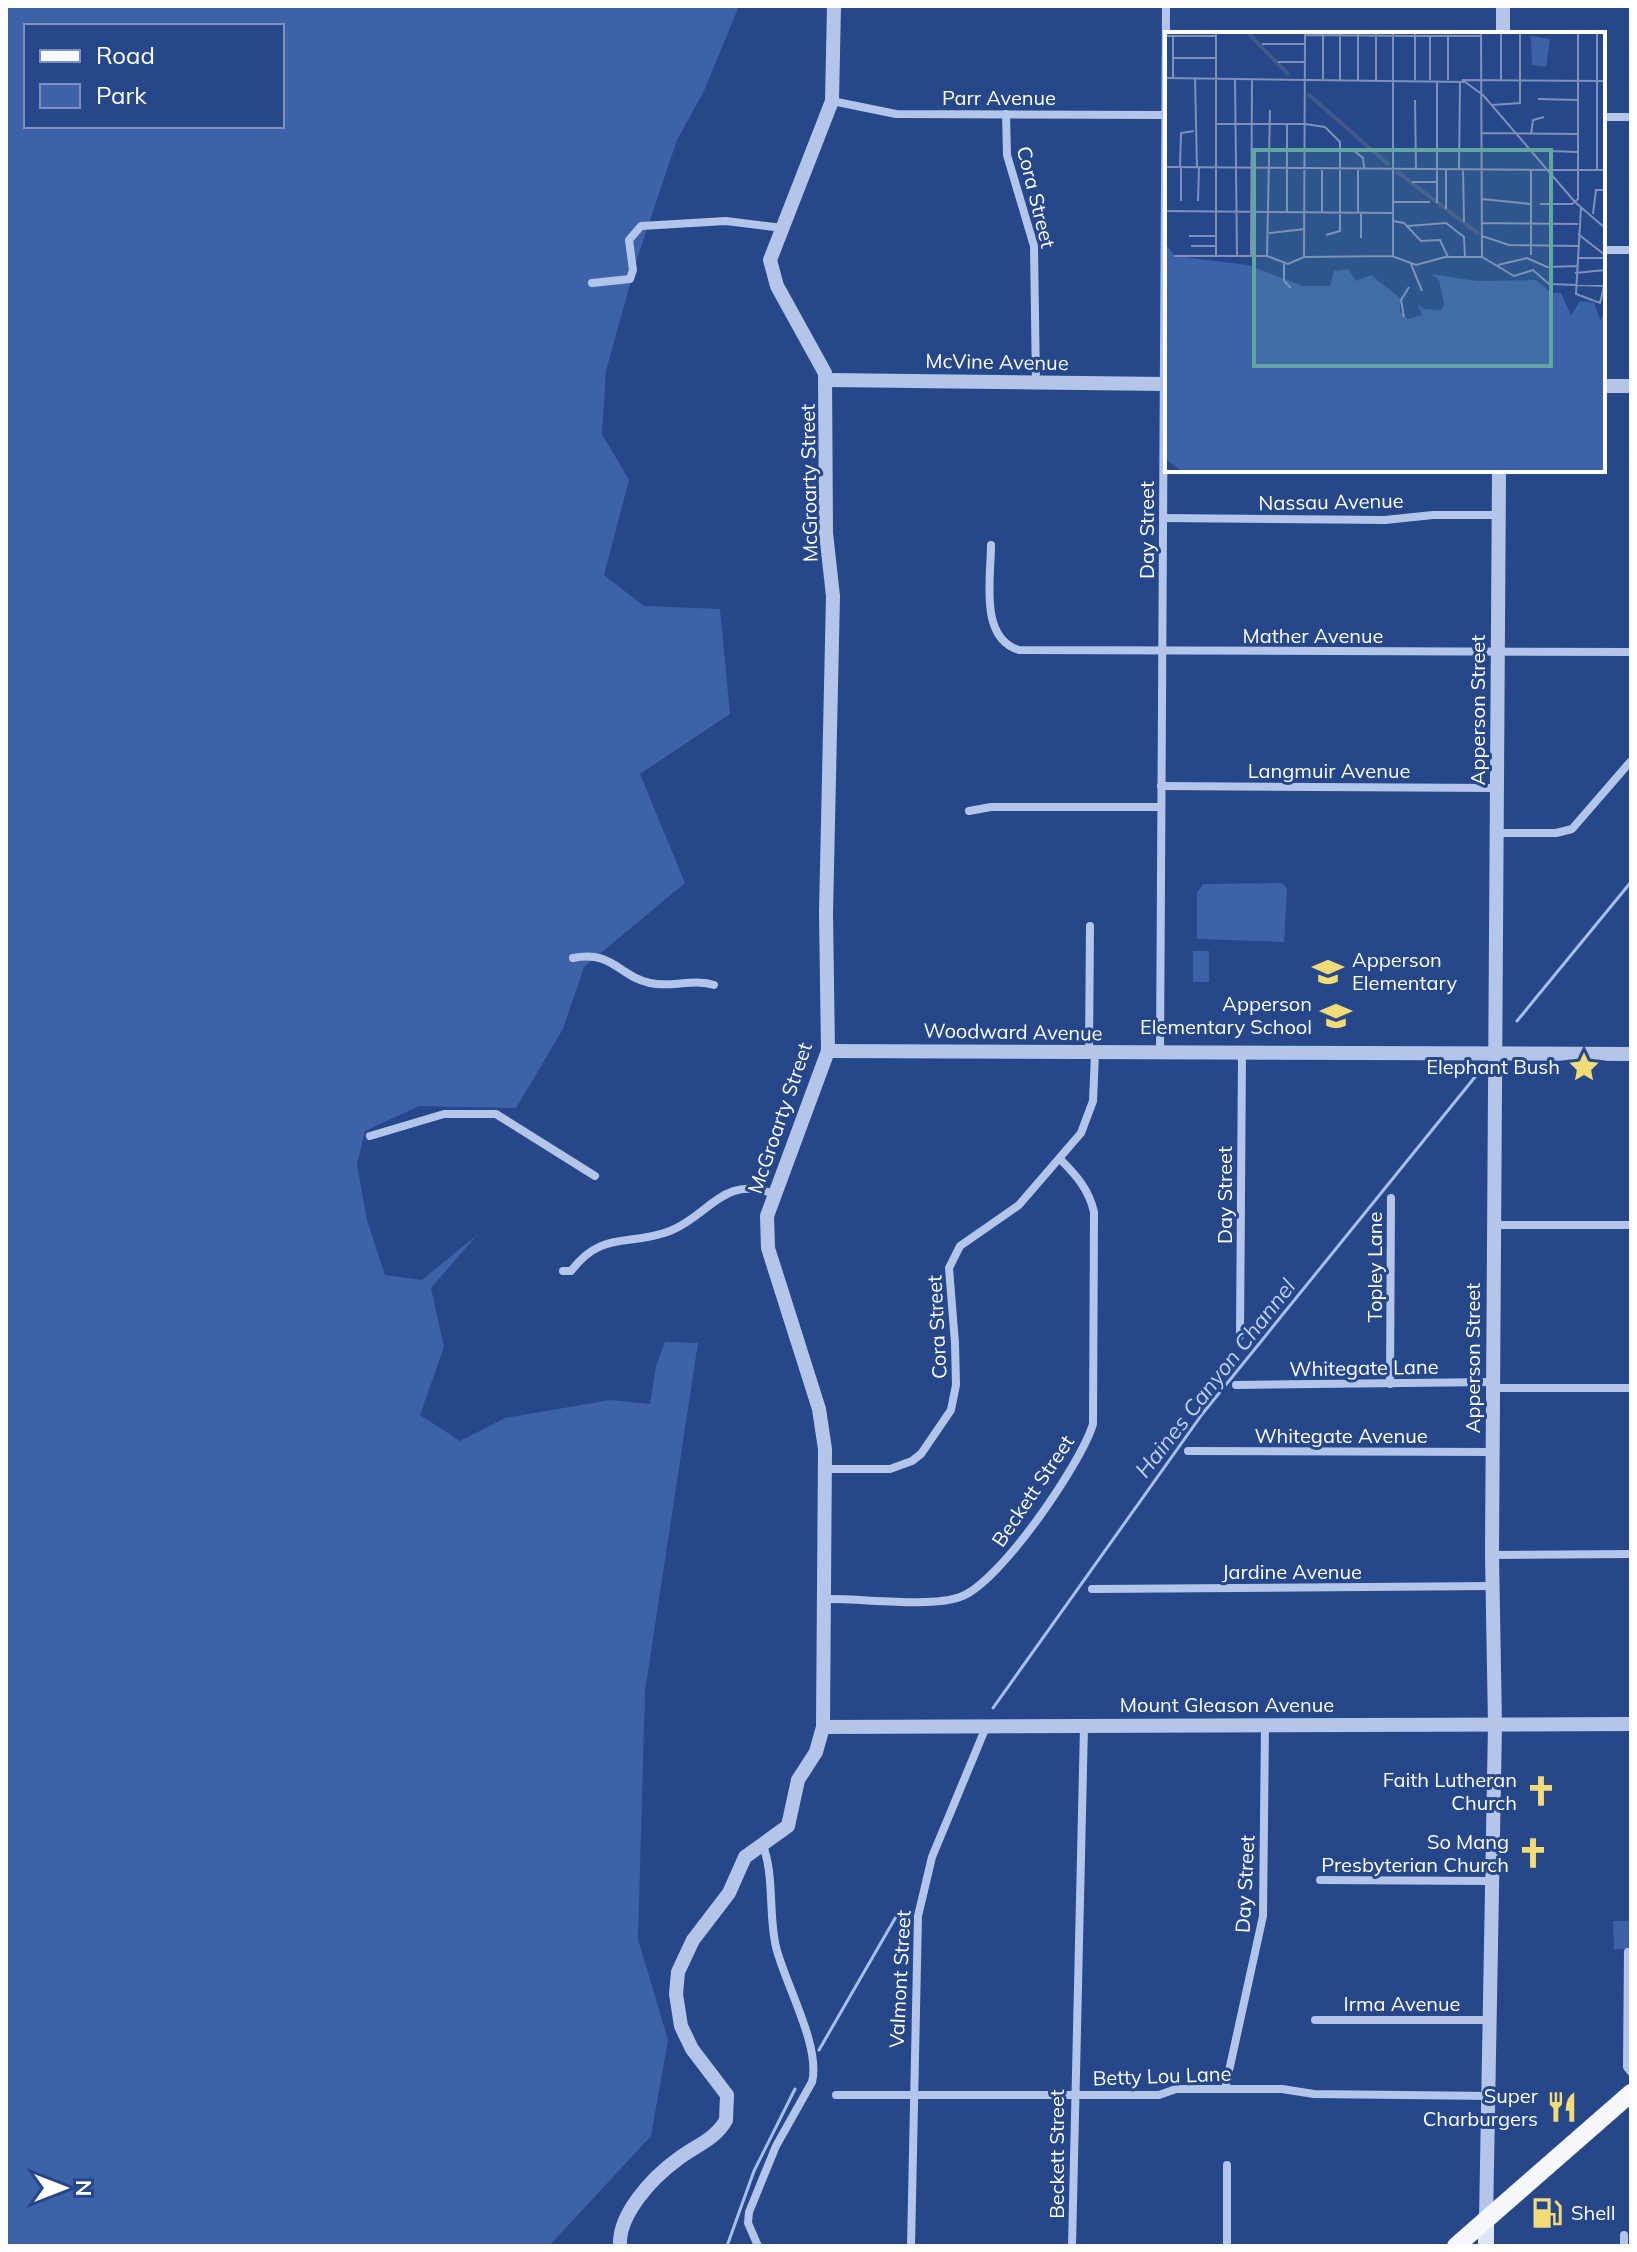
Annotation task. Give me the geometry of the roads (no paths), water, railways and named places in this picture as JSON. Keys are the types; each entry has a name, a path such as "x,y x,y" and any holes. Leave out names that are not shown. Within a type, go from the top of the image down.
{"main road":[{"path":"1456,2246 1631,2093"},
{"name":"Apperson Street","path":"1486,2220 1486,2246"}],"street":[{"name":"McGroarty Street","path":"620,2246 624,2222 640,2199 669,2166 710,2139 726,2120 727,2095 692,2049 681,2026 677,1981 693,1940 729,1893 745,1857 788,1826 798,1780 816,1752 823,1727 827,1469 819,1409 768,1248 766,1221 828,1051 826,913 833,596 826,533 827,380 818,355 794,318 771,269 783,228 832,101 834,6"},
{"name":"Day Street","path":"1166,6 1166,32"},
{"path":"1503,6 1503,32"},
{"name":"Parr Avenue","path":"832,101 896,114 1165,115"},
{"name":"Cora Street","path":"1006,114 1007,155 1034,246 1036,383"},
{"path":"1605,117 1631,117"},
{"path":"592,283 630,279 633,270 629,240 635,230 650,223 726,221 783,228"},
{"path":"1605,250 1631,250"},
{"name":"McVine Avenue","path":"827,380 1165,384"},
{"name":"Day Street","path":"1160,1054 1165,384"},
{"path":"1605,386 1631,386"},
{"name":"Apperson Street","path":"1486,2220 1495,1725 1492,1555 1499,472"},
{"name":"Nassau Avenue","path":"1163,518 1373,520 1499,515"},
{"name":"Mather Avenue","path":"991,545 991,615 1000,637 1019,650 1631,652"},
{"path":"1497,833 1560,833 1572,829 1631,761"},
{"name":"Langmuir Avenue","path":"1161,786 1497,788"},
{"path":"969,811 991,807 1161,807"},
{"name":"Cora Street","path":"827,1469 890,1469 921,1454 955,1398 955,1333 948,1286 952,1259 964,1243 1019,1205 1061,1160 1090,1113 1090,926"},
{"path":"573,958 589,955 612,961 650,983 714,985"},
{"name":"Woodward Avenue","path":"828,1051 1631,1054"},
{"name":"Day Street","path":"1240,1336 1242,1054"},
{"path":"370,1136 444,1114 496,1114 595,1176"},
{"name":"Beckett Street","path":"825,1599 948,1600 977,1590 997,1572 1081,1454 1093,1424 1094,1212 1090,1196 1061,1160"},
{"path":"563,1271 571,1271 581,1257 598,1245 672,1230 711,1202 736,1190 760,1188 774,1194"},
{"name":"Topley Lane","path":"1390,1384 1391,1198"},
{"path":"1494,1225 1631,1225"},
{"name":"Whitegate Lane","path":"1236,1385 1493,1385"},
{"path":"1493,1385 1631,1388"},
{"name":"Whitegate Avenue","path":"1188,1451 1493,1452"},
{"path":"1492,1555 1631,1554"},
{"name":"Jardine Avenue","path":"1092,1589 1492,1586"},
{"name":"Mount Gleason Avenue","path":"823,1727 1631,1724"},
{"name":"Day Street","path":"1225,2089 1263,1916 1265,1725"},
{"name":"Beckett Street","path":"1072,2246 1073,2095 1084,1726"},
{"name":"Valmont Street","path":"911,2246 915,1946 921,1896 945,1822 986,1727"},
{"path":"758,2246 748,2223 749,2212 776,2146 812,2082 813,2071 810,2049 776,1948 766,1853 761,1843"},
{"path":"1320,1880 1491,1881"},
{"path":"1628,1952 1627,2067 1631,2072"},
{"name":"Irma Avenue","path":"1315,2020 1488,2020"},
{"name":"Betty Lou Lane","path":"836,2095 1159,2095 1176,2089 1225,2089 1488,2096"},
{"path":"1227,2165 1227,2246"},
{"path":"1624,2235 1624,2246"}],"waterway":[{"name":"Haines Canyon Channel","path":"1517,1021 1631,882"},
{"name":"Haines Canyon Channel","path":"993,1708 1203,1413 1475,1077"},
{"name":"Haines Canyon Channel","path":"819,2050 897,1915"},
{"name":"Haines Canyon Channel","path":"727,2246 754,2171 795,2089"}],"place":[{"name":"Apperson Elementary","path":"1328,972"},
{"name":"Apperson Elementary School","path":"1336,1016"},
{"name":"Elephant Bush","path":"1584,1067"},
{"name":"Faith Lutheran Church","path":"1541,1791"},
{"name":"So Mang Presbyterian Church","path":"1533,1853"},
{"name":"Super Charburgers","path":"1562,2107"},
{"name":"Shell","path":"1547,2213"}]}
